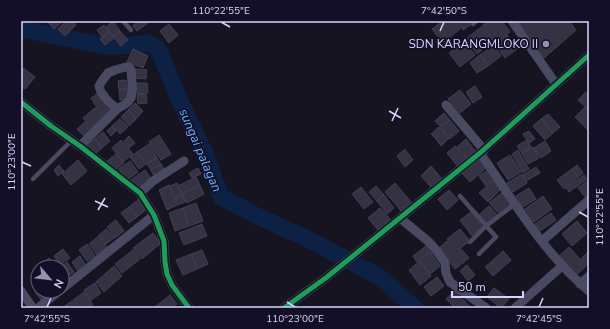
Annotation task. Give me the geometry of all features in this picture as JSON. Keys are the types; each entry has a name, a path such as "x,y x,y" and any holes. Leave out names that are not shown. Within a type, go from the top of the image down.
{"street":[{"path":"512,21 556,84"},
{"path":"284,308 327,277 400,218 449,183 589,55"},
{"path":"80,146 131,98 132,70 129,67 108,73 99,86 104,96 118,109"},
{"path":"21,102 140,193 154,215 164,241 167,274 172,285 189,308"},
{"path":"446,105 482,152 515,204 542,241 562,266 589,291"},
{"path":"140,193 153,181 184,160"},
{"path":"542,241 589,200"},
{"path":"70,283 154,215"},
{"path":"400,218 429,242 437,251 445,263 446,274 450,282 486,308"},
{"path":"515,308 562,266"},
{"path":"580,284 589,276"},
{"path":"21,291 32,308"},
{"path":"38,308 49,299"}],"lane":[{"path":"123,21 131,30"},
{"path":"33,179 72,140"},
{"path":"460,196 496,237 479,254"},
{"path":"470,242 486,226 515,204"}],"building":[{"path":"47,21 63,21 54,29"},
{"path":"66,21 73,21 76,25 65,36 58,29"},
{"path":"113,21 120,31 113,36 106,27"},
{"path":"138,21 149,22 137,31 133,26"},
{"path":"443,21 454,21 460,29 443,43 432,29"},
{"path":"455,21 471,21 473,23 463,30"},
{"path":"489,21 502,21 510,32 494,43 482,26"},
{"name":"SDN KARANGMLOKO II","path":"513,21 569,21 576,30 544,58"},
{"path":"169,24 178,35 169,43 160,31"},
{"path":"104,25 109,32 102,37 97,30"},
{"path":"481,27 492,42 477,54 466,39"},
{"path":"120,31 128,40 121,46 113,36"},
{"path":"109,32 114,38 105,45 100,39"},
{"path":"507,35 517,49 505,58 495,44"},
{"path":"464,41 475,55 460,67 449,53"},
{"path":"494,45 501,56 488,66 480,55"},
{"path":"133,49 148,56 143,68 127,62"},
{"path":"480,55 488,66 477,73 470,63"},
{"path":"23,68 35,77 25,89 21,87 21,71"},
{"path":"135,69 147,70 146,79 134,78"},
{"path":"126,80 127,89 119,90 118,81"},
{"path":"136,83 147,83 148,93 137,94"},
{"path":"475,86 482,97 473,103 466,92"},
{"path":"127,89 128,99 120,100 119,90"},
{"path":"460,90 471,104 460,113 448,99"},
{"path":"586,92 589,95 589,110 578,100"},
{"path":"99,93 104,100 96,106 91,98"},
{"path":"146,94 147,103 138,104 137,95"},
{"path":"106,101 113,110 105,116 97,107"},
{"path":"135,103 143,111 136,119 128,110"},
{"path":"96,107 105,118 92,129 83,118"},
{"path":"585,107 589,111 589,131 575,117"},
{"path":"128,110 136,119 129,126 121,117"},
{"path":"444,113 450,120 441,127 435,121"},
{"path":"548,114 560,127 553,133 541,119"},
{"path":"120,119 128,127 120,134 112,126"},
{"path":"541,119 553,133 545,140 533,126"},
{"path":"450,120 459,131 450,139 441,127"},
{"path":"85,122 91,130 84,136 77,129"},
{"path":"112,126 116,131 111,136 107,131"},
{"path":"439,127 444,132 436,139 431,134"},
{"path":"529,131 535,139 529,143 523,134"},
{"path":"103,132 110,141 102,148 95,139"},
{"path":"444,132 449,138 441,146 436,139"},
{"path":"159,135 171,154 161,160 149,142"},
{"path":"129,136 135,143 129,148 124,141"},
{"path":"95,139 102,148 94,155 86,146"},
{"path":"466,139 476,152 468,159 457,147"},
{"path":"121,140 133,154 123,162 112,148"},
{"path":"527,140 531,147 522,153 517,146"},
{"path":"545,141 551,151 541,158 534,148"},
{"path":"149,144 157,157 146,164 137,152"},
{"path":"455,146 468,160 459,168 447,153"},
{"path":"533,147 539,158 528,164 522,153"},
{"path":"405,149 413,160 405,167 397,156"},
{"path":"518,150 529,169 523,173 512,154"},
{"path":"137,152 146,164 139,169 130,157"},
{"path":"116,154 124,163 114,171 106,162"},
{"path":"510,155 521,172 508,180 497,163"},
{"path":"479,157 487,167 470,182 461,172"},
{"path":"157,158 161,164 151,170 147,164"},
{"path":"78,160 87,171 71,185 62,174"},
{"path":"130,161 138,172 127,180 119,169"},
{"path":"161,164 165,171 155,178 151,170"},
{"path":"59,165 64,171 58,176 54,170"},
{"path":"577,165 583,173 578,177 572,169"},
{"path":"431,166 442,179 432,188 421,176"},
{"path":"536,167 540,173 526,181 523,175"},
{"path":"198,168 201,174 192,178 189,173"},
{"path":"572,169 578,177 564,189 557,180"},
{"path":"145,170 152,180 138,190 131,180"},
{"path":"488,170 495,179 486,186 479,176"},
{"path":"522,174 527,183 513,192 507,183"},
{"path":"584,175 587,179 569,192 566,188"},
{"path":"196,177 200,185 182,194 178,186"},
{"path":"493,181 500,190 488,202 479,193"},
{"path":"587,181 589,183 589,195 586,198 578,188"},
{"path":"177,183 182,195 175,198 170,186"},
{"path":"395,183 412,203 402,212 385,192"},
{"path":"169,185 177,205 167,210 159,190"},
{"path":"200,185 204,194 187,203 182,194"},
{"path":"376,186 384,195 377,201 369,192"},
{"path":"361,187 373,202 364,209 352,194"},
{"path":"529,188 536,199 523,207 516,196"},
{"path":"449,190 458,200 447,210 438,199"},
{"path":"504,191 512,203 500,215 489,203"},
{"path":"182,195 185,202 178,205 175,198"},
{"path":"384,195 394,208 387,214 377,201"},
{"path":"543,196 552,209 534,222 525,209"},
{"path":"139,199 147,209 137,217 129,207"},
{"path":"196,203 203,221 189,226 183,208"},
{"path":"489,206 497,215 486,224 479,215"},
{"path":"129,207 137,217 129,223 121,213"},
{"path":"183,208 189,226 175,231 169,213"},
{"path":"380,208 390,219 378,230 368,218"},
{"path":"471,212 483,227 472,236 460,220"},
{"path":"551,213 556,220 540,231 535,224"},
{"path":"116,220 124,231 115,238 107,227"},
{"path":"577,221 587,233 572,246 562,234"},
{"path":"202,224 207,236 184,245 179,233"},
{"path":"106,229 114,238 106,244 99,235"},
{"path":"460,229 470,241 456,251 447,239"},
{"path":"153,233 161,243 142,259 133,248"},
{"path":"99,236 107,247 97,255 89,244"},
{"path":"447,241 456,253 461,249 469,258 455,269 439,248"},
{"path":"87,244 95,256 87,261 79,250"},
{"path":"426,246 430,252 417,262 413,256"},
{"path":"569,247 586,266 575,276 558,257"},
{"path":"63,249 70,258 56,259 54,256"},
{"path":"133,250 140,259 122,273 115,264"},
{"path":"202,250 208,264 197,269 191,254"},
{"path":"503,251 511,260 499,271 491,262"},
{"path":"431,252 440,266 430,274 420,260"},
{"path":"588,252 589,265 588,266 581,259"},
{"path":"191,254 197,269 183,275 176,260"},
{"path":"80,256 85,264 77,270 72,262"},
{"path":"420,261 431,276 420,285 409,270"},
{"path":"491,262 499,271 493,276 485,267"},
{"path":"467,265 475,275 468,281 460,271"},
{"path":"70,266 74,272 70,275"},
{"path":"114,266 122,276 104,292 96,282"},
{"path":"437,277 444,286 431,296 424,287"},
{"path":"95,283 101,293 90,301 84,290"},
{"path":"494,288 509,299 501,308 487,297"},
{"path":"455,290 462,298 453,306 446,299"},
{"path":"84,292 93,305 88,308 79,308 73,300"},
{"path":"170,295 177,304 171,308 155,307"},
{"path":"463,299 471,308 453,308"},
{"path":"72,301 77,308 62,308"}],"waterway":[{"name":"sungai palagan","path":"21,29 110,47 148,43 158,49 180,101 207,158 221,197 259,217 306,238 381,278 415,308"}],"cycle path":[{"path":"284,308 327,277 480,153 589,55"},
{"path":"21,102 140,193 154,215 164,241 167,274 172,285 189,308"}],"place":[{"name":"SDN KARANGMLOKO II","path":"546,44"}]}
